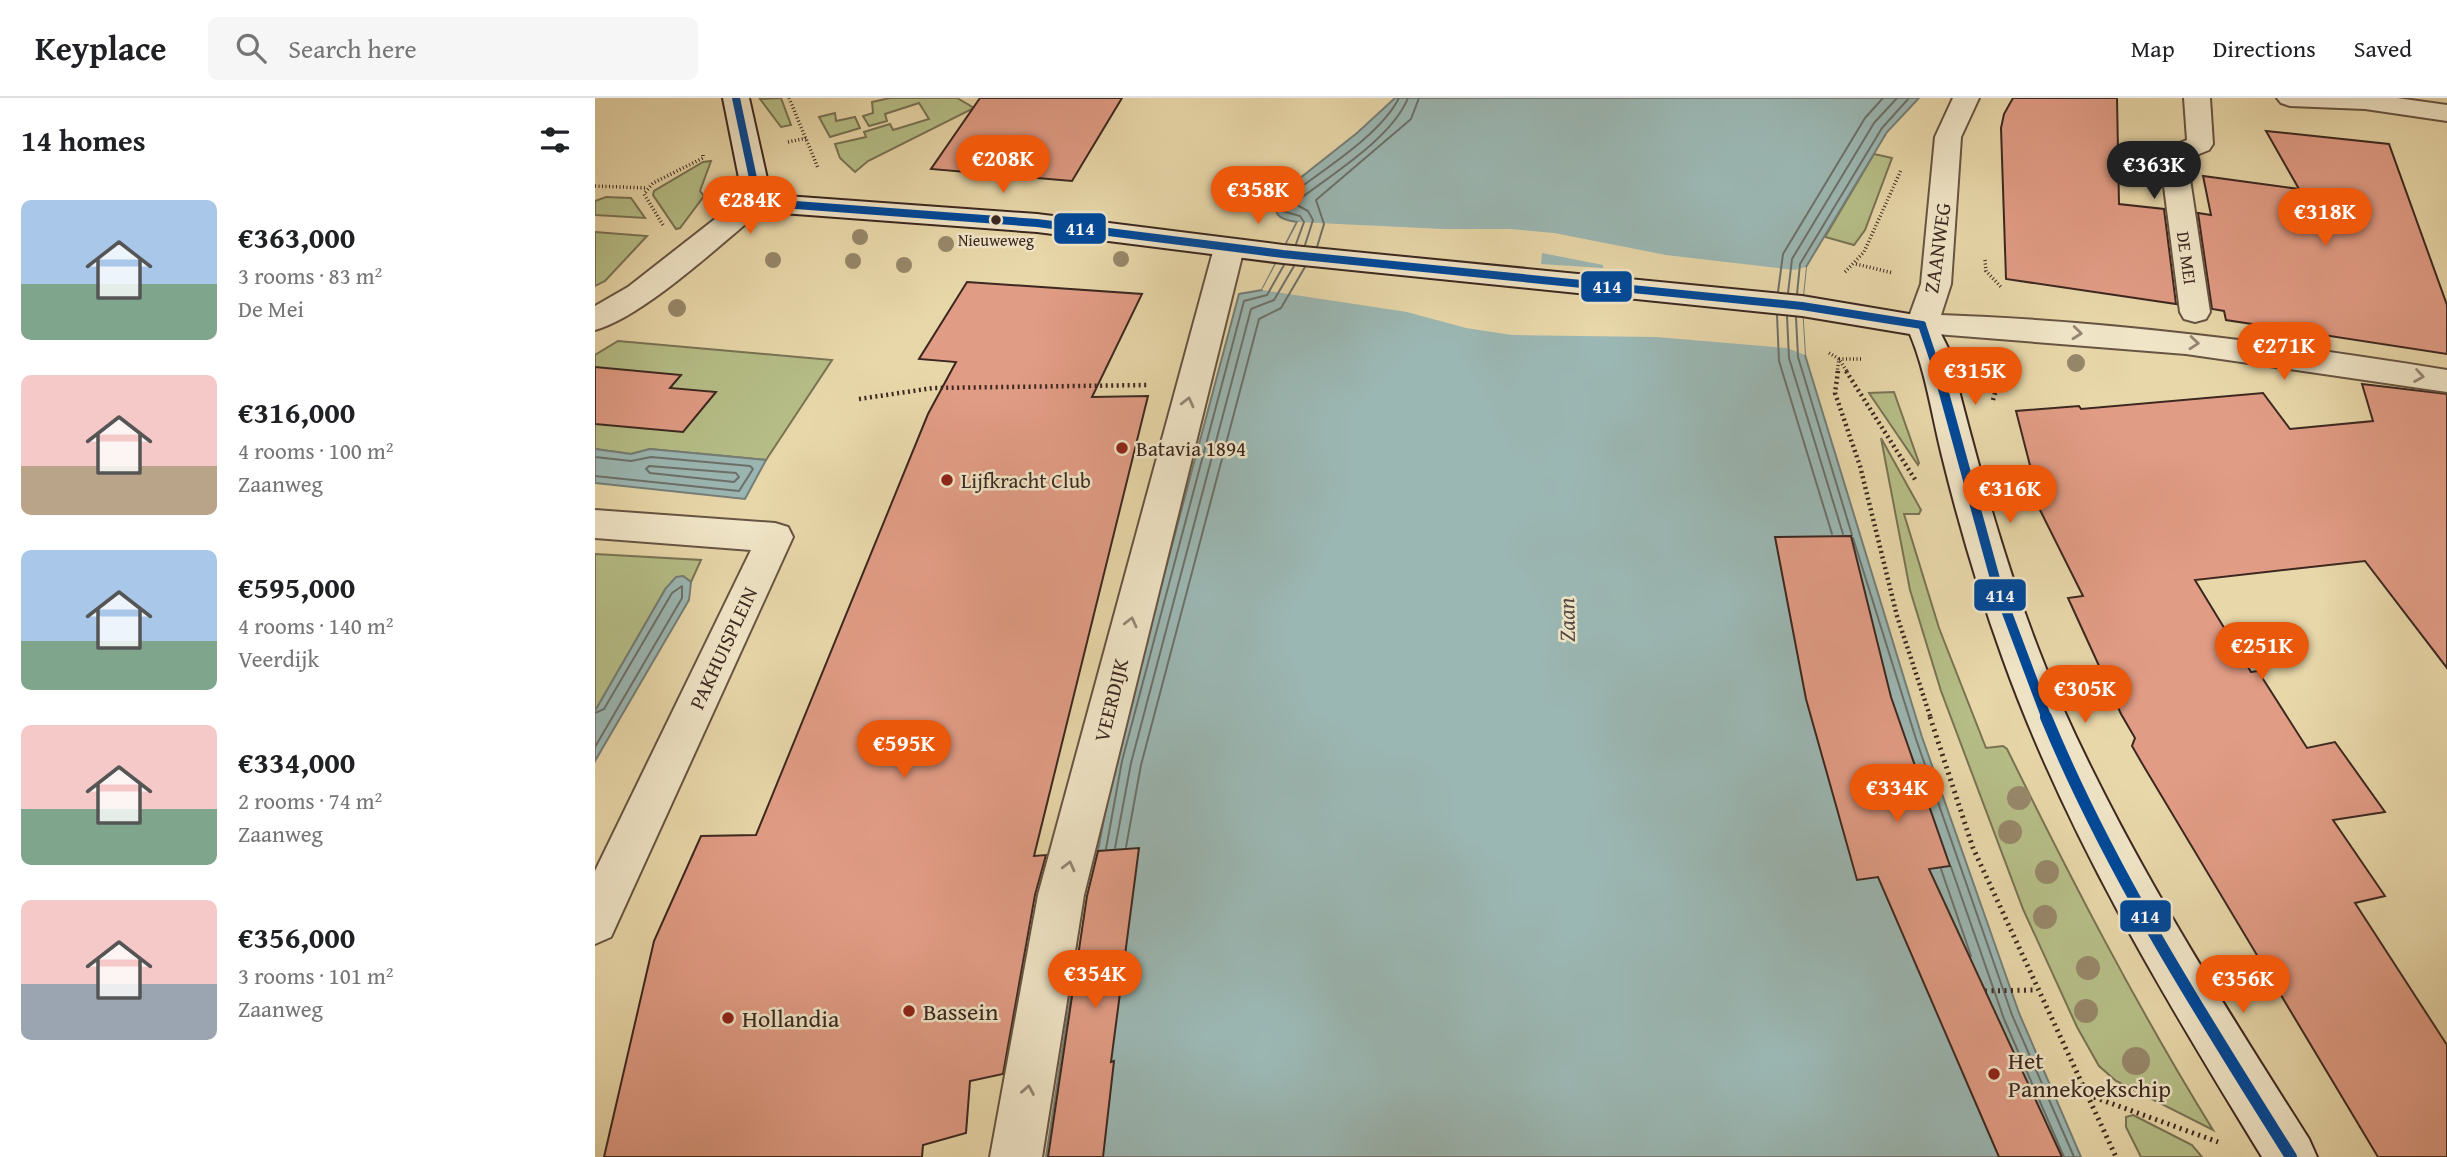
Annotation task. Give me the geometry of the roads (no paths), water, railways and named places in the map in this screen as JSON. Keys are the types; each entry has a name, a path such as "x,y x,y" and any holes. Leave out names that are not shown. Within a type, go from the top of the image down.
{"street":[{"path":"736,98 754,183 762,196 782,204 807,208 1037,223 1225,260 1283,254 1803,306 1922,325 2027,328 2199,343 2447,381"},
{"name":"ZAANWEG","path":"1922,325 1935,284 1948,136 1966,98"},
{"name":"DE MEI","path":"2195,312 2172,155 2200,144 2197,98"},
{"path":"2290,98 2365,101 2447,113"},
{"path":"595,320 639,295 762,196"},
{"name":"VEERDIJK","path":"1016,1157 1061,895 1225,260"},
{"path":"1922,325 1932,348 1991,561 2042,705 2080,789 2198,1008 2291,1157"},
{"name":"PAKHUISPLEIN","path":"595,524 775,537 595,921"}],"water":[{"name":"Zaan","path":"1395,98 1919,98 1887,132 1806,267 1802,306 1805,355 1922,737 2019,1013 2081,1157 1046,1157 1067,1019 1115,759 1239,294 1262,290 1297,222 1280,217 1276,211 1280,194 1357,133"},
{"path":"595,449 631,454 650,449 766,460 745,499 595,483"},
{"path":"683,576 691,582 689,600 595,761 595,711 666,588 676,577"}],"place":[{"name":"Nieuweweg","path":"996,220"},
{"name":"Batavia 1894","path":"1122,448"},
{"name":"Lijfkracht Club","path":"947,480"},
{"name":"Bassein","path":"909,1011"},
{"name":"Hollandia","path":"728,1018"},
{"name":"Het Pannekoekschip","path":"1994,1074"}]}
